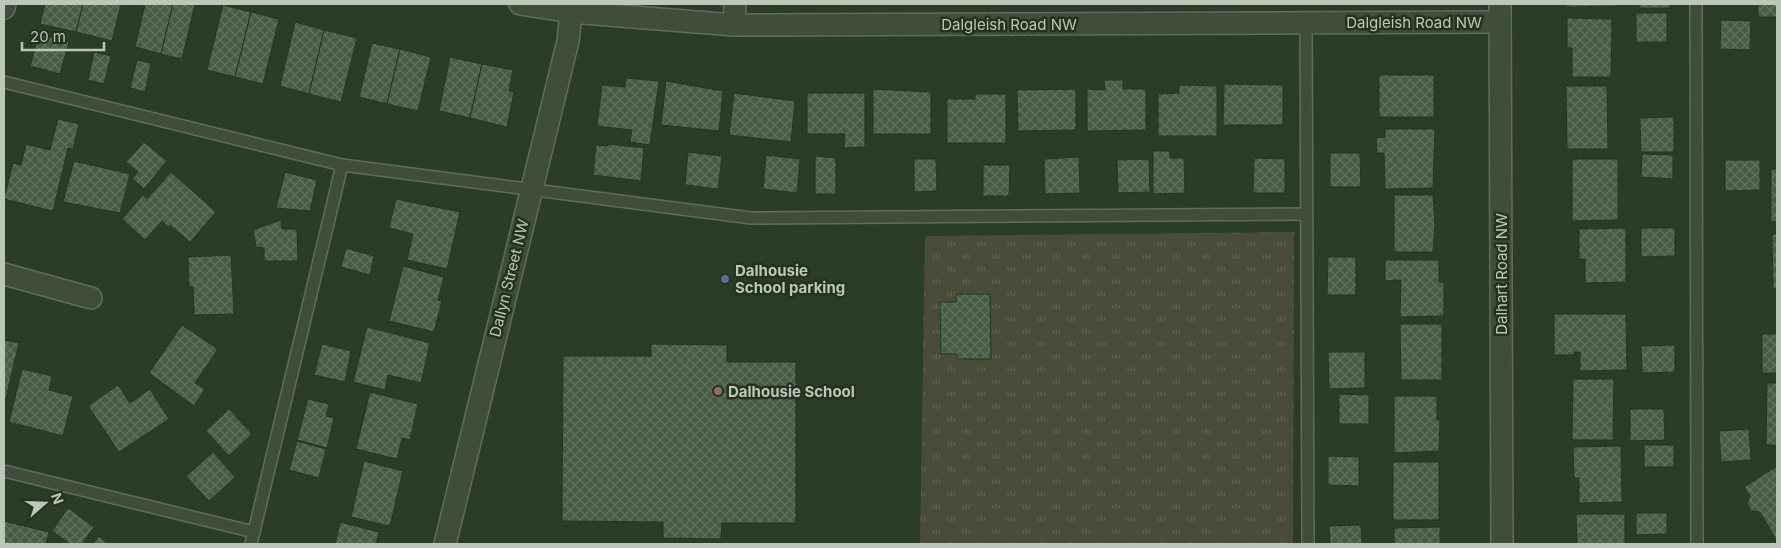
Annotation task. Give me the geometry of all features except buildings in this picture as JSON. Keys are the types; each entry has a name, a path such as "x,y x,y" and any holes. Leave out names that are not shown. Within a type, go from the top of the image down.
{"street":[{"path":"4,8 5,4"},
{"name":"Dalgleish Road NW","path":"520,4 571,12 734,25 1103,13 1306,22 1500,13"},
{"path":"734,25 735,4"},
{"name":"Dallyn Street NW","path":"444,544 568,40 571,12"},
{"name":"Dalhart Road NW","path":"1500,13 1502,544"},
{"path":"4,274 91,298"}],"lane":[{"path":"1696,4 1697,544"},
{"path":"1306,22 1308,544"},
{"path":"4,82 342,165 751,218 1306,214"},
{"path":"251,544 342,165"},
{"path":"4,471 254,532"}],"green space":[{"path":"1294,232 1293,544 920,544 925,236"}],"place":[{"name":"Dalhousie School parking","path":"725,279"},
{"name":"Dalhousie School","path":"718,391"}]}
